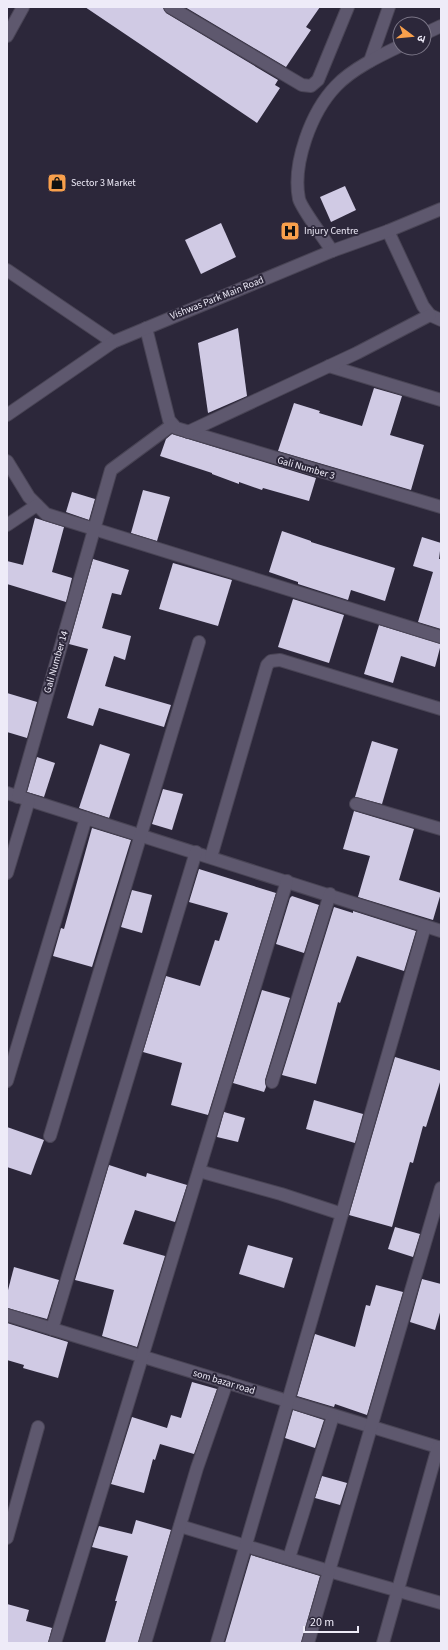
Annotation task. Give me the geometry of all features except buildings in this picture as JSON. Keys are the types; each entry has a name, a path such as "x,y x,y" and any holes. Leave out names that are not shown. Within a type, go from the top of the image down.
{"street":[{"path":"7,36 23,7"},
{"path":"170,7 302,84 311,86 318,80 348,7"},
{"path":"370,61 389,7"},
{"path":"332,251 299,200 298,174 303,148 315,115 336,86 370,61 392,50"},
{"name":"Vishwas Park Main Road","path":"7,415 113,342 332,251 388,231 441,209"},
{"path":"188,432 389,337 435,317 423,306 388,231"},
{"path":"7,270 113,342"},
{"path":"146,328 172,425"},
{"path":"329,366 441,400"},
{"name":"Gali Number 3","path":"172,425 188,432 441,507"},
{"name":"Gali Number 14","path":"7,873 18,796 111,470 172,425"},
{"path":"7,461 29,497 46,514 441,637"},
{"path":"7,525 37,505"},
{"path":"50,1136 199,642"},
{"path":"210,857 267,665 271,661 280,660 441,709"},
{"path":"18,796 330,894 441,931"},
{"path":"356,804 441,829"},
{"path":"7,1081 86,818"},
{"path":"52,1329 196,852"},
{"path":"55,1643 287,881"},
{"path":"272,1082 330,894"},
{"path":"217,1643 424,926"},
{"path":"199,1171 281,1194 342,1214"},
{"path":"308,1643 441,1188"},
{"name":"som bazar road","path":"7,1315 440,1448"},
{"path":"145,1643 197,1468 227,1382"},
{"path":"289,1558 333,1416"},
{"path":"7,1538 38,1427"},
{"path":"383,1643 440,1448"},
{"path":"180,1526 441,1603"}],"place":[{"name":"Sector 3 Market","path":"57,183"},
{"name":"Injury Centre","path":"290,231"}]}
